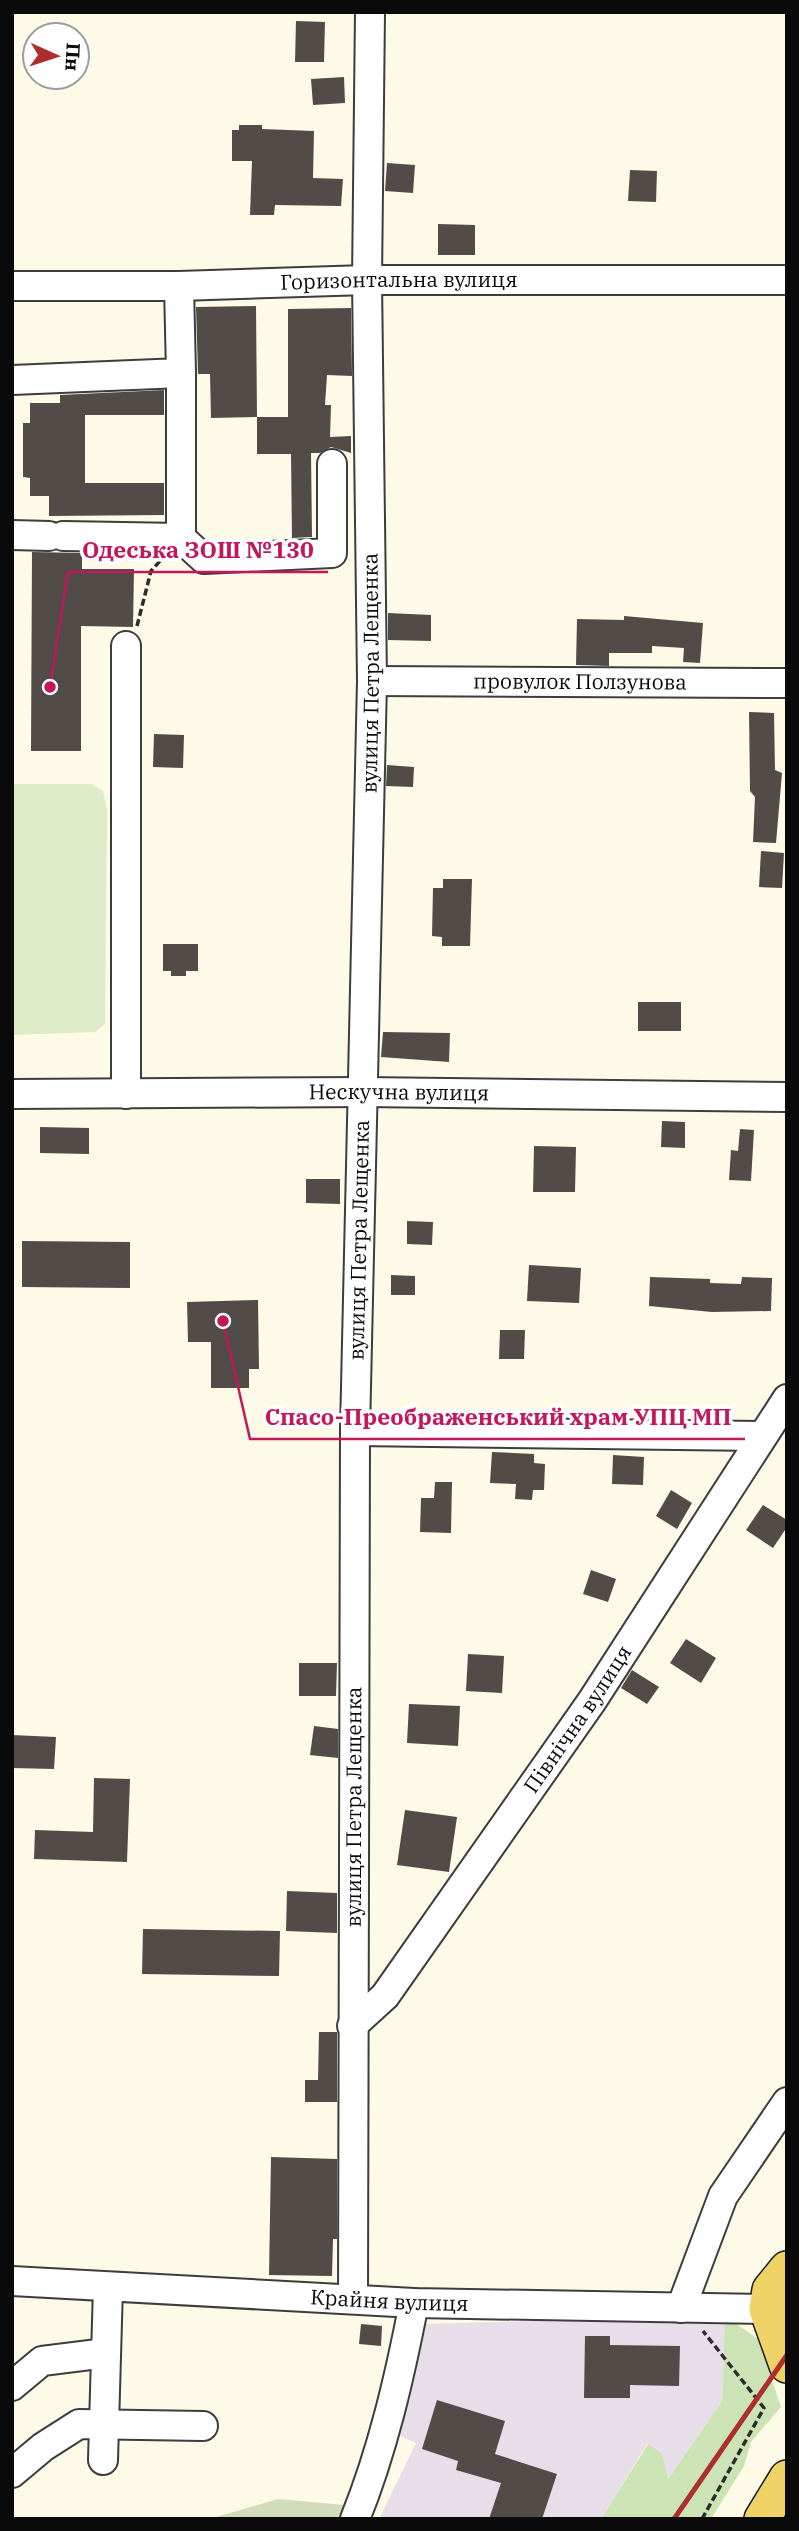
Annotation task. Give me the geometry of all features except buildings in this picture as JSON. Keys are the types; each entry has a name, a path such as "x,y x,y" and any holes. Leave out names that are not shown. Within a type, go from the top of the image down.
{"main road":[{"path":"787,2269 770,2290 767,2309 787,2365"},
{"path":"762,2519 786,2483"}],"street":[{"name":"вулиця Петра Лещенка","path":"353,2299 355,1431 372,681 367,280 370,12"},
{"name":"Горизонтальна вулиця","path":"12,286 179,286 367,280 787,280"},
{"path":"179,286 181,538"},
{"path":"12,380 181,373"},
{"path":"12,535 181,538 204,559 332,552 332,464"},
{"path":"126,646 127,1094"},
{"name":"провулок Ползунова","path":"372,681 787,683"},
{"name":"Нескучна вулиця","path":"12,1094 364,1093 787,1097"},
{"name":"Північна вулиця","path":"352,2026 385,1996 592,1701 787,1399"},
{"path":"355,1431 761,1436"},
{"path":"683,2308 723,2196 787,2102"},
{"name":"Крайня вулиця","path":"12,2281 414,2303 767,2309"},
{"path":"103,2459 108,2287"},
{"path":"355,2519 367,2489 403,2360 414,2303"},
{"path":"12,2386 42,2361 106,2353"},
{"path":"12,2473 43,2447 79,2424 203,2426"}],"path":[{"path":"126,646 137,628 151,570 181,538"},
{"path":"683,2308 764,2408 702,2519"}],"shaded area":[{"path":"725,2316 722,2401 667,2480 662,2453 647,2444 601,2519 379,2519 416,2443 396,2434 422,2324"}],"green space":[{"path":"12,784 92,784 103,791 107,810 105,1024 95,1032 12,1035"},
{"path":"725,2316 758,2339 781,2407 751,2442 744,2466 711,2519 601,2519 648,2444 662,2453 668,2479 722,2401"},
{"path":"278,2499 344,2505 339,2519 209,2519"}],"railway":[{"path":"674,2519 787,2355"}],"place":[{"name":"Одеська ЗОШ №130","path":"50,687"},
{"name":"Спасо-Преображенський храм УПЦ МП","path":"223,1321"}]}
